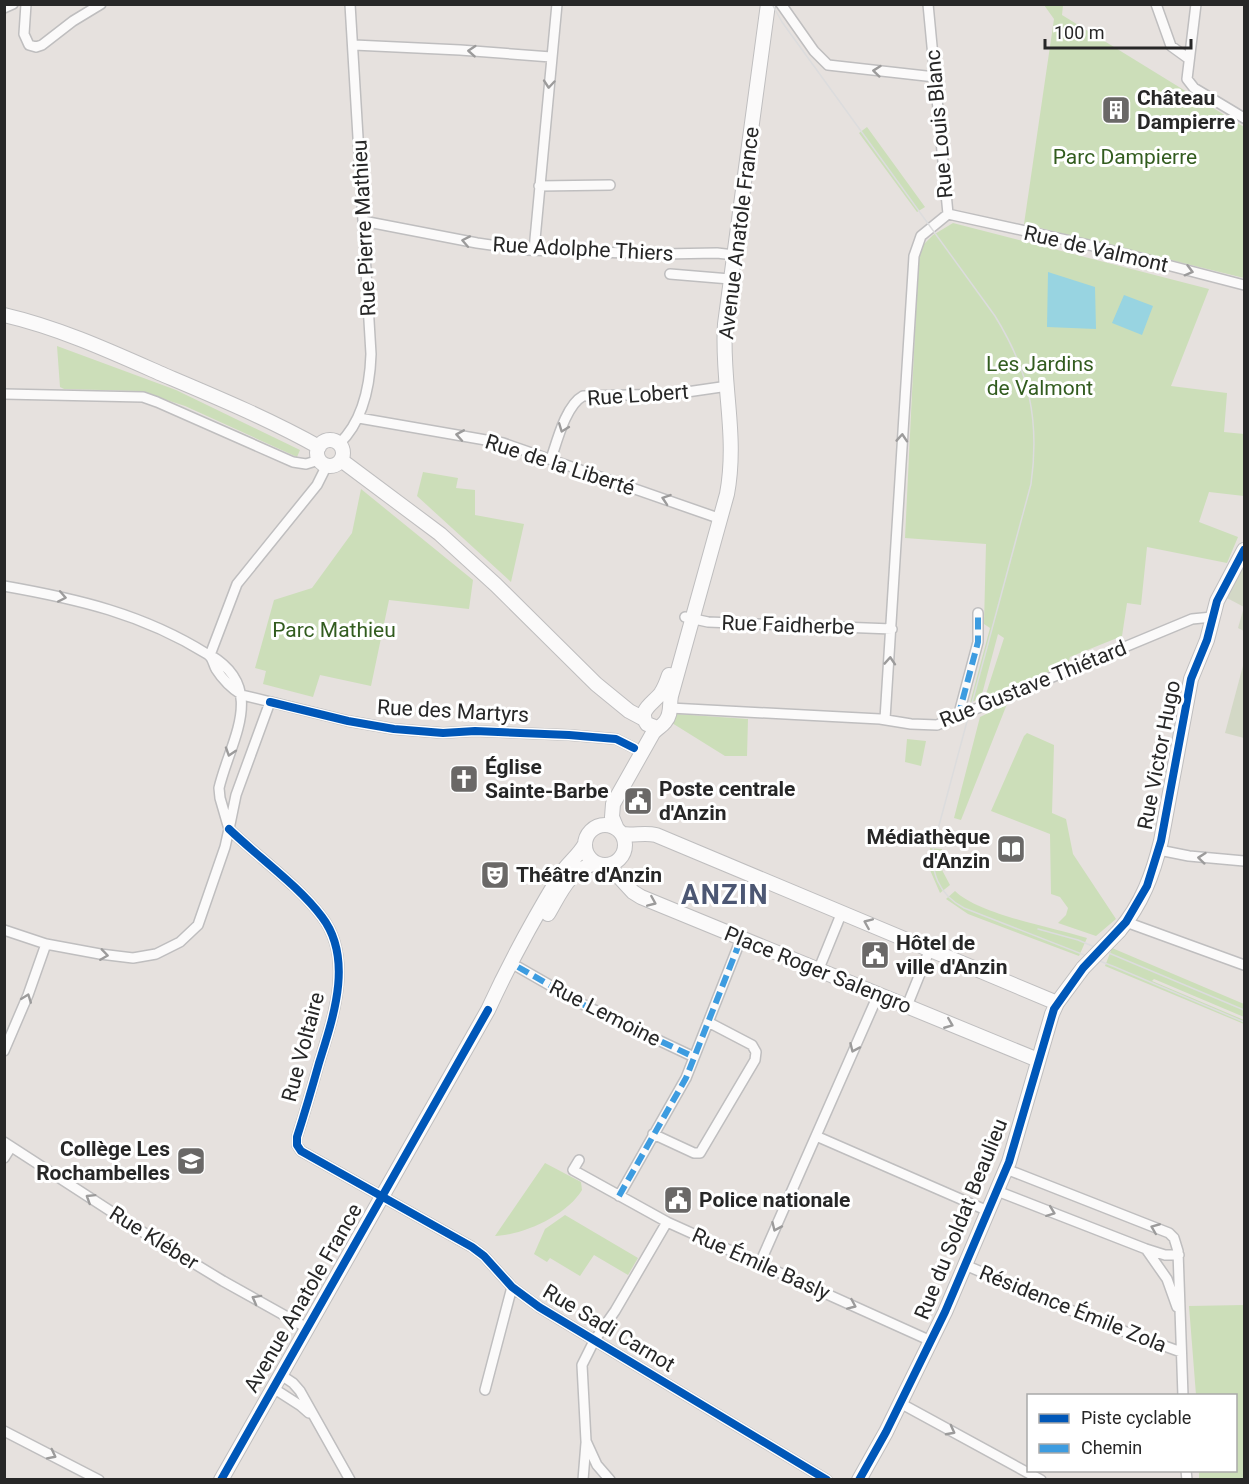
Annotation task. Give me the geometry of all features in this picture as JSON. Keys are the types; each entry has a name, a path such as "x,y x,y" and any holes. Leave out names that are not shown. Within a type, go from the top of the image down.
{"street":[{"path":"4,8 13,4"},
{"path":"26,4 24,37 29,45 36,47 101,4"},
{"name":"Rue Pierre Mathieu","path":"339,444 352,431 360,418 371,354 350,4"},
{"path":"534,250 557,4"},
{"name":"Avenue Anatole France","path":"730,254 757,4"},
{"name":"Avenue Anatole France","path":"649,723 644,713 661,704 689,618 717,517 724,454 724,387 716,340 768,4"},
{"path":"781,4 814,51 828,65 935,77"},
{"name":"Rue Louis Blanc","path":"892,629 913,263 916,245 925,232 948,214 928,4"},
{"path":"1156,4 1171,46 1189,59"},
{"path":"1197,4 1187,76 1191,85 1245,118"},
{"path":"354,45 551,57"},
{"path":"540,186 610,185"},
{"name":"Rue de Valmont","path":"948,214 1140,257 1245,285"},
{"name":"Rue Adolphe Thiers","path":"363,221 477,243 534,250 730,254"},
{"path":"670,274 726,279"},
{"path":"4,315 52,328 245,410 322,457 336,465 341,460 343,452 339,444 328,440 323,442 322,457 317,485 237,584 210,655"},
{"name":"Rue Lobert","path":"551,459 568,415 575,402 583,396 673,394 724,387"},
{"path":"4,394 143,397 293,462 306,464 322,457"},
{"name":"Rue de la Liberté","path":"360,418 497,442 717,517"},
{"path":"341,460 408,508 447,540 496,585 590,679 649,723"},
{"name":"Rue Victor Hugo","path":"1083,968 1122,926 1144,893 1159,850 1190,686 1209,635 1217,601 1245,550"},
{"path":"4,586 68,598 118,611 156,626 210,655 216,668 231,688 242,695 239,725 219,788 229,829"},
{"path":"958,717 978,642 978,613"},
{"name":"Rue Gustave Thiétard","path":"661,704 939,724 1192,619 1212,617"},
{"name":"Rue Faidherbe","path":"689,618 708,622 780,626 892,629"},
{"path":"885,719 892,629"},
{"name":"Rue des Martyrs","path":"242,695 348,721 394,729 443,733 475,731 569,735 616,739 634,748"},
{"path":"615,699 632,705 661,704"},
{"path":"4,930 46,944 133,958 151,956 176,945 191,934 198,925 225,847 236,795 270,702"},
{"name":"Avenue Anatole France","path":"649,723 664,723 670,714 661,704"},
{"name":"Avenue Anatole France","path":"595,828 600,820 606,798 649,723"},
{"name":"Avenue Anatole France","path":"619,831 612,817 613,804 649,723"},
{"path":"619,831 625,843 623,854 617,861 602,864 587,855 585,844 587,836 595,828 606,825 633,836 646,833 656,835 1057,1003"},
{"name":"Rue Voltaire","path":"229,829 318,913 330,930 336,948 338,979 336,1003 297,1137 297,1145 304,1153 383,1195"},
{"name":"Avenue Anatole France","path":"221,1479 488,1010 511,962 560,875 578,856 585,844"},
{"path":"1159,850 1189,856 1245,861"},
{"name":"Avenue Anatole France","path":"488,1010 518,967 569,879 578,870 602,864"},
{"name":"Place Roger Salengro","path":"602,864 637,895 1038,1060"},
{"path":"818,971 842,912"},
{"path":"1122,926 1245,965"},
{"path":"619,1196 686,1078 741,939"},
{"path":"4,1051 28,995 46,944"},
{"path":"906,1006 930,949"},
{"name":"Rue Lemoine","path":"518,967 586,1006 694,1058"},
{"name":"Rue du Soldat Beaulieu","path":"859,1479 931,1341 965,1265 1016,1142 1052,1014 1057,1003 1083,968"},
{"path":"760,1263 878,995"},
{"path":"653,1134 694,1153 700,1153 755,1060 756,1052 752,1045 708,1022"},
{"path":"816,1136 988,1211"},
{"path":"4,1158 8,1144"},
{"name":"Rue Kléber","path":"8,1144 149,1236 307,1328"},
{"name":"Rue Émile Basly","path":"579,1160 573,1170 667,1222 931,1341"},
{"path":"1006,1169 1169,1233 1176,1242 1179,1255 1183,1394"},
{"path":"997,1191 1146,1250 1164,1255 1179,1255"},
{"name":"Rue Sadi Carnot","path":"383,1195 472,1247 484,1256 512,1287 538,1307 827,1479"},
{"path":"584,1479 586,1440 581,1370 583,1361 667,1222"},
{"path":"1146,1250 1167,1278 1179,1316"},
{"name":"Résidence Émile Zola","path":"965,1265 1106,1325 1181,1352"},
{"path":"485,1390 512,1287"},
{"path":"281,1375 298,1387 350,1479"},
{"path":"273,1388 301,1406 316,1422"},
{"path":"900,1403 1027,1471"},
{"path":"4,1431 99,1479"},
{"path":"586,1440 597,1465 610,1479"}],"green space":[{"name":"Parc Dampierre","path":"1044,5 1063,5 1062,15 1244,127 1244,278 1024,224 1054,19"},
{"path":"867,127 925,207 917,212 859,133"},
{"name":"Les Jardins de Valmont","path":"953,223 1209,289 1171,386 1227,393 1224,432 1244,434 1244,496 1209,492 1199,522 1238,537 1227,563 1147,547 1141,605 1127,603 1122,636 1070,657 1068,664 985,697 1004,638 998,634 981,698 970,703 990,628 984,624 986,544 905,538 919,249 933,235"},
{"path":"57,346 176,390 300,450 297,457 185,406 139,391 64,389 60,387"},
{"path":"423,472 458,478 456,488 475,490 475,515 524,524 511,582 417,496"},
{"name":"Parc Mathieu","path":"361,489 473,580 469,609 389,600 371,686 320,675 313,697 263,684 266,671 255,668 274,600 312,588 352,533"},
{"path":"1244,565 1244,607 1227,598"},
{"path":"1244,607 1244,631 1238,628"},
{"path":"1244,662 1244,738 1225,733"},
{"path":"1007,704 961,820 954,818 980,717"},
{"path":"676,714 748,719 747,756 725,756 672,723"},
{"path":"1027,733 1054,745 1052,813 1066,819 1073,854 1116,919 1096,936 1058,923 1066,915 1068,908 1060,897 1051,894 1050,834 991,811"},
{"path":"907,739 926,741 921,766 905,762"},
{"path":"930,848 942,849 942,870 950,885 940,893 930,870"},
{"path":"955,891 981,907 999,914 1087,938 1079,956 968,914 946,899"},
{"path":"1112,948 1244,1004 1244,1017 1154,979 1152,981 1244,1020 1244,1024 1105,966"},
{"path":"545,1163 581,1182 582,1190 566,1208 544,1222 519,1232 495,1236"},
{"path":"565,1215 638,1258 628,1275 594,1255 580,1276 550,1258 547,1262 534,1254 545,1229"},
{"path":"1244,1305 1244,1479 1199,1479 1199,1472 1237,1472 1237,1394 1196,1394 1189,1306"}],"water":[{"path":"1048,272 1095,287 1096,329 1047,327"},
{"path":"1124,295 1153,306 1142,335 1112,323"}],"tram line":[{"path":"772,4 782,22 995,316 1007,336 1024,376 1033,417 1031,484 934,844 933,864 938,881 948,896 964,908 1115,967 1244,1022"},
{"path":"1038,929 1078,940 1244,1010"}],"marked path":[{"path":"958,717 978,642 978,613"},
{"path":"619,1196 686,1078 741,939"},
{"path":"518,967 586,1006 694,1057"}],"cycle path":[{"path":"859,1480 886,1432 945,1312 1009,1162 1054,1009 1083,968 1126,922 1147,886 1161,841 1191,679 1207,640 1217,601 1244,550"},
{"path":"270,702 348,721 394,729 443,733 475,731 569,735 616,739 634,748"},
{"path":"229,829 313,905 332,933 337,951 339,970 335,1008 297,1137 297,1145 301,1151 472,1247 484,1256 512,1287 539,1307 827,1480"},
{"path":"221,1480 488,1010"}],"place":[{"name":"Château Dampierre","path":"1116,110"},
{"name":"Église Sainte-Barbe","path":"464,779"},
{"name":"Poste centrale d'Anzin","path":"638,801"},
{"name":"Médiathèque d'Anzin","path":"1011,849"},
{"name":"Théâtre d'Anzin","path":"495,875"},
{"name":"Hôtel de ville d'Anzin","path":"875,955"},
{"name":"Collège Les Rochambelles","path":"191,1161"},
{"name":"Police nationale","path":"678,1200"}],"district":[{"name":"ANZIN","path":"725,895"}]}
